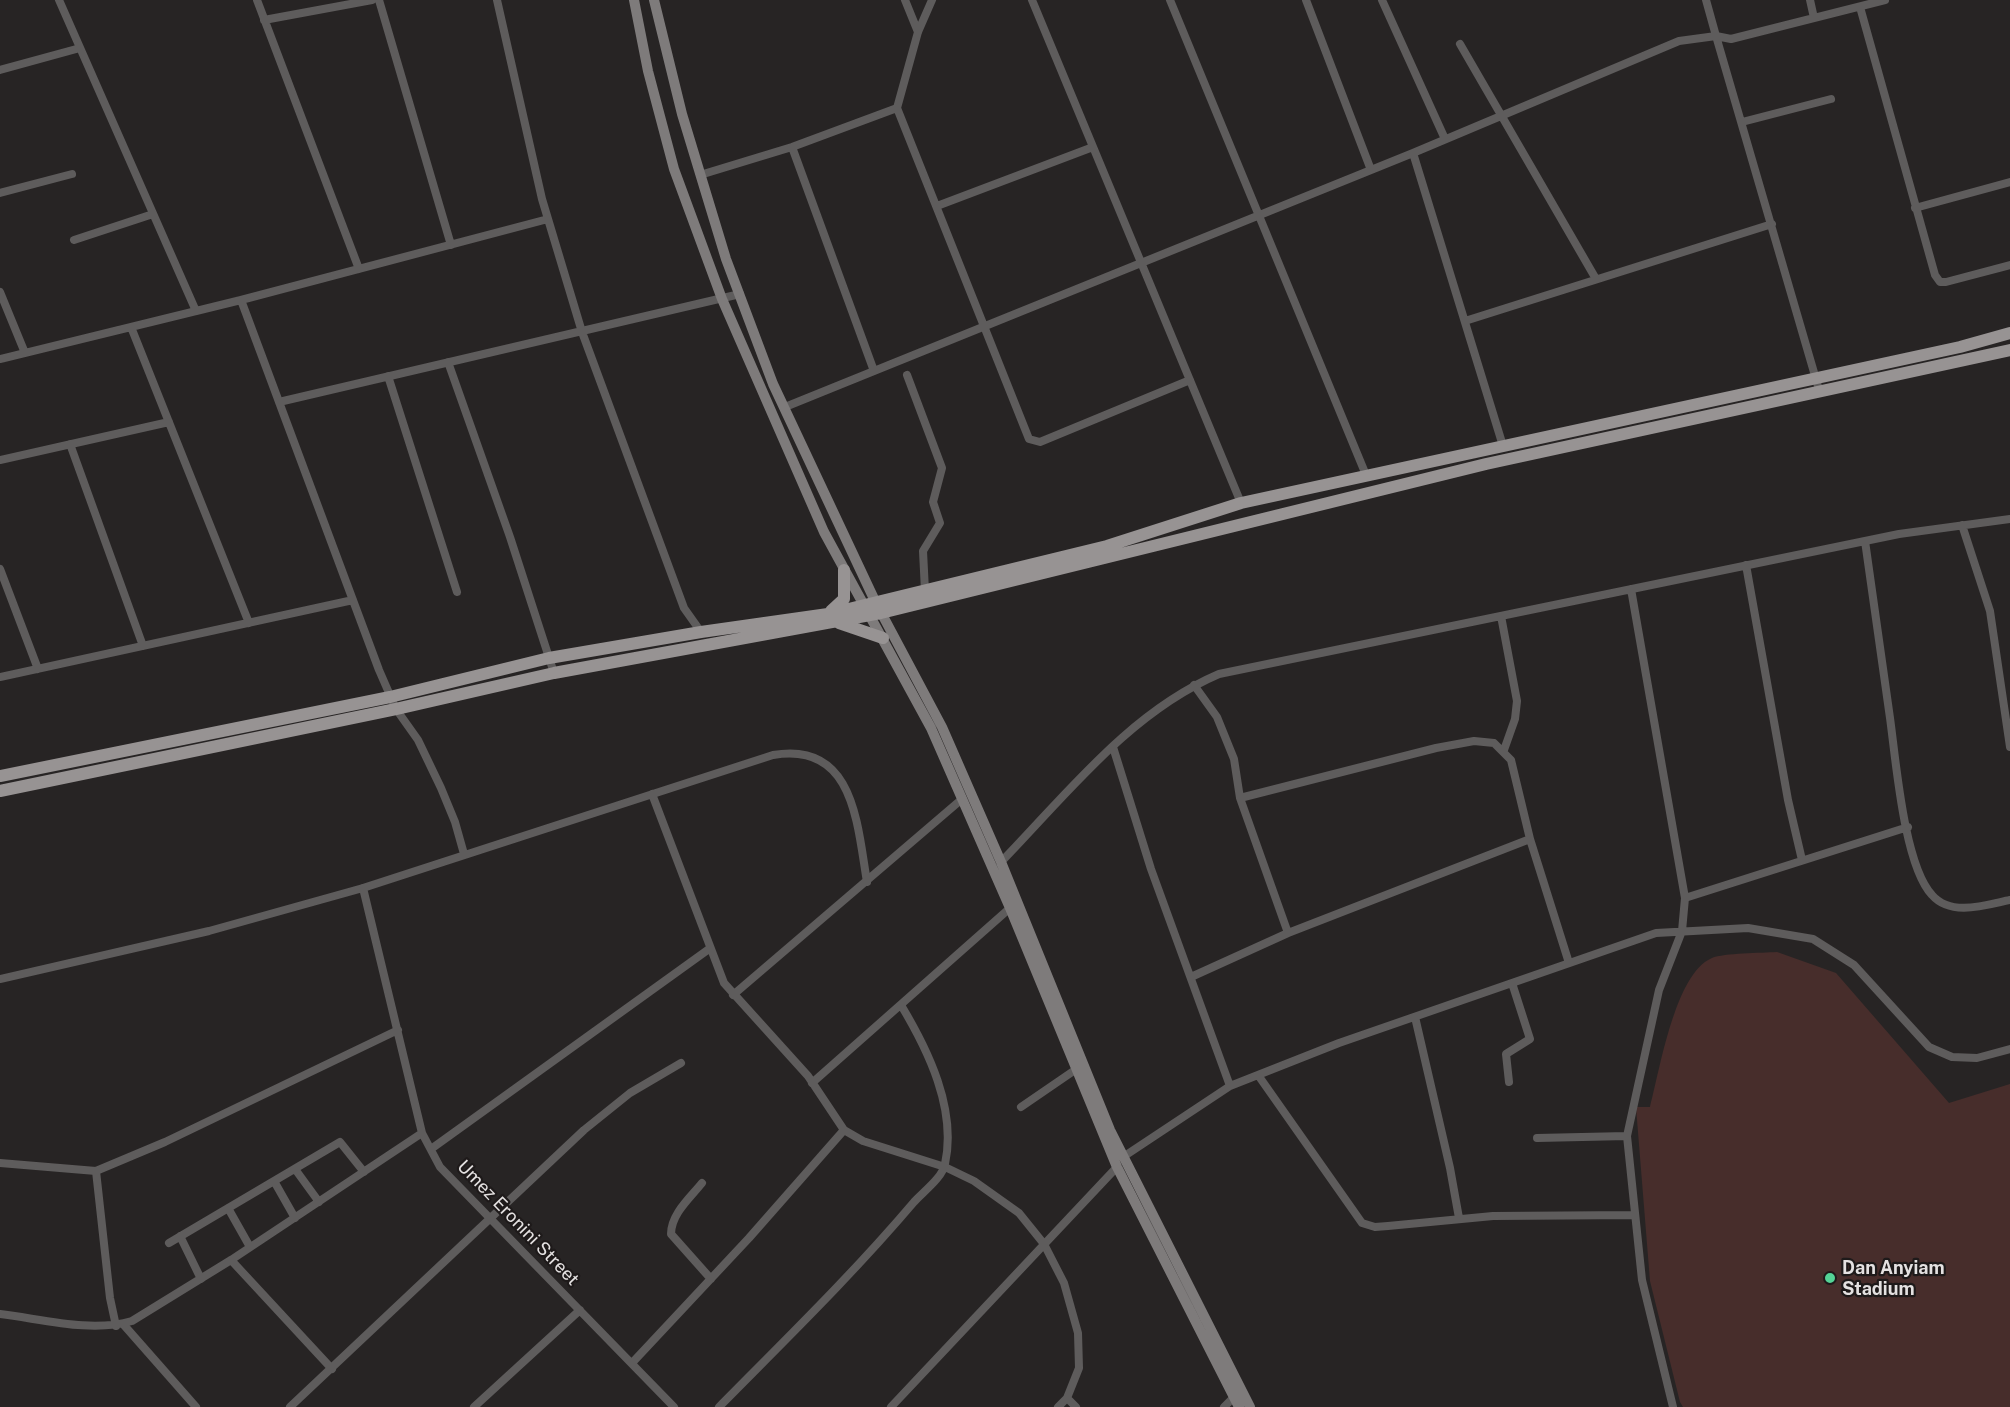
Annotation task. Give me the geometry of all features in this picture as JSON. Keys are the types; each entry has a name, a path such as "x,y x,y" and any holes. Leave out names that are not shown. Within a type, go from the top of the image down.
{"main road":[{"path":"634,0 648,71 674,169 722,299 824,532 844,570 873,608 942,727 1001,862 1120,1162 1250,1407"},
{"path":"654,0 700,175 726,259 773,384 873,608 883,638 931,728 1011,908 1075,1070 1236,1402"},
{"path":"873,608 925,591 1107,546 1241,503 1960,347 2010,333"},
{"path":"0,791 396,710 554,673 873,608 1402,483 2010,350"},
{"path":"1399,468 1402,483"},
{"path":"828,617 844,599 844,570"},
{"path":"0,776 390,696 549,658 701,632 828,617 883,638"}],"street":[{"path":"59,0 196,311"},
{"path":"256,0 359,269"},
{"path":"264,20 372,0"},
{"path":"379,0 451,245"},
{"path":"497,0 548,219 582,332 684,608 701,632"},
{"path":"905,0 918,32"},
{"path":"932,0 918,32 897,108 1029,439 1036,442 1190,380"},
{"path":"1032,0 1241,503"},
{"path":"1170,0 1366,475"},
{"path":"1306,0 1371,170"},
{"path":"1382,0 1445,140"},
{"path":"1706,0 1820,393"},
{"path":"1810,0 1814,18"},
{"path":"784,407 1445,140 1679,41 1716,36 1731,39 1885,0"},
{"path":"1860,7 1930,261 1940,282 2010,265"},
{"path":"1460,44 1596,279"},
{"path":"0,70 80,48"},
{"path":"1742,122 1831,99"},
{"path":"700,175 792,147 897,108"},
{"path":"792,147 874,371"},
{"path":"937,206 1093,147"},
{"path":"1413,153 1503,446"},
{"path":"0,193 72,174"},
{"path":"1916,208 2010,182"},
{"path":"74,240 153,214"},
{"path":"0,359 241,300 548,219"},
{"path":"1465,321 1772,224"},
{"path":"0,292 25,353"},
{"path":"279,402 740,294"},
{"path":"241,300 390,696 396,710 418,740 441,788 455,822 464,854"},
{"path":"131,327 249,623"},
{"path":"448,363 554,673"},
{"path":"907,375 942,468 933,497 940,524 923,551 925,591"},
{"path":"388,376 456,592"},
{"path":"0,460 169,422"},
{"path":"70,444 143,646"},
{"path":"1001,862 1125,734 1194,685 1219,674 1865,541 2010,519"},
{"path":"1962,525 1990,611 2010,747"},
{"path":"1865,541 1908,827 1920,879 1933,897 1950,906 1968,908 2010,900"},
{"path":"1746,565 1788,800 1802,861"},
{"path":"0,569 38,669"},
{"path":"1630,589 1685,898 1682,931 1659,990 1627,1136 1642,1280 1673,1407"},
{"path":"0,677 353,600"},
{"path":"1501,616 1517,701 1515,719 1504,750"},
{"path":"1194,685 1217,717 1234,759 1240,798 1288,933"},
{"path":"1240,798 1436,748 1474,741 1494,743 1504,750 1511,760 1530,839 1569,963"},
{"path":"1113,747 1150,869 1230,1086"},
{"path":"0,979 209,931 363,888 773,755 794,751 812,755 835,771 847,789 867,882"},
{"path":"652,794 709,949 724,983 782,1046 812,1083 844,1130 863,1140 945,1167 974,1181 1018,1213 1044,1244 1064,1283 1078,1333 1079,1368 1067,1398 1058,1407"},
{"path":"733,995 962,799"},
{"path":"1685,898 1908,827"},
{"path":"1191,977 1288,933 1530,839"},
{"name":"Umez Eronini Street","path":"363,888 422,1133 440,1167 674,1407"},
{"path":"812,1083 1011,908"},
{"path":"891,1407 1120,1162 1230,1086 1414,1017 1656,933 1748,928 1813,939 1854,965 1929,1047 1952,1057 1977,1058 2010,1049"},
{"path":"431,1149 709,949"},
{"path":"1509,1082 1506,1054 1530,1039 1512,983"},
{"path":"719,1407 875,1248 945,1167 948,1149 938,1084 925,1045 901,1005"},
{"path":"1414,1017 1460,1218"},
{"path":"0,1163 96,1171 165,1142 398,1030"},
{"path":"290,1407 492,1220 584,1130 630,1093 681,1063"},
{"path":"1021,1107 1075,1070"},
{"path":"1258,1075 1362,1223 1388,1226 1460,1218 1635,1215"},
{"path":"632,1363 711,1279 844,1130"},
{"path":"0,1314 96,1326 119,1325 132,1321 231,1260 422,1133"},
{"path":"1537,1138 1627,1136"},
{"path":"169,1243 340,1142 364,1172"},
{"path":"295,1168 319,1202"},
{"path":"96,1171 110,1298 119,1325 196,1407"},
{"path":"274,1181 295,1218"},
{"path":"702,1183 677,1214 671,1225 671,1234 711,1279"},
{"path":"228,1208 250,1247"},
{"path":"180,1236 201,1279"},
{"path":"231,1260 332,1369"},
{"path":"474,1407 579,1310"},
{"path":"1067,1398 1076,1407"},
{"path":"1224,1407 1236,1402"}],"shaded area":[{"path":"1777,952 1836,973 1949,1103 2010,1084 2010,1407 1683,1407 1680,1402 1650,1281 1636,1107 1650,1107 1671,1024 1688,982 1699,967 1718,956"}],"place":[{"name":"Dan Anyiam Stadium","path":"1830,1278"}]}
